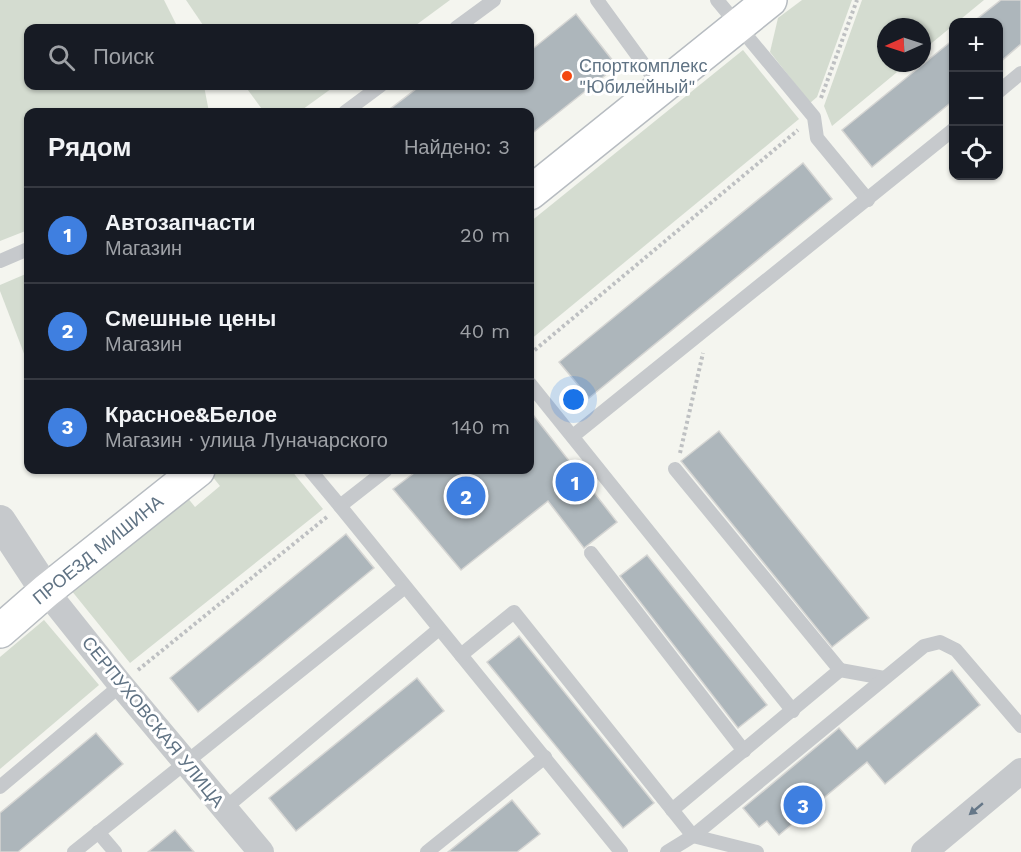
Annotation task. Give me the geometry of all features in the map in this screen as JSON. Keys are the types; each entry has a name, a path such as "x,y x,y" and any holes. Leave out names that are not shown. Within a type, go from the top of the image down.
{"main road":[{"path":"534,190 770,0"},
{"name":"ПРОЕЗД МИШИНА","path":"0,632 46,591 193,474"}],"street":[{"path":"0,521 46,591"},
{"name":"СЕРПУХОВСКАЯ УЛИЦА","path":"46,591 121,685 261,852"},
{"path":"924,852 1021,771"}],"lane":[{"path":"461,24 494,0"},
{"path":"597,0 661,87"},
{"path":"717,0 814,117 817,138 868,200"},
{"path":"1003,89 1021,73"},
{"path":"351,108 375,90"},
{"path":"573,436 949,133"},
{"path":"0,261 24,251"},
{"path":"534,389 793,711"},
{"path":"675,469 840,670 884,678"},
{"path":"313,474 621,852"},
{"path":"340,506 381,474"},
{"path":"591,553 744,751"},
{"path":"74,852 405,586"},
{"path":"461,655 514,612 693,836 757,852"},
{"path":"224,809 439,629"},
{"path":"667,852 693,836 924,646 940,642 956,650 1021,726"},
{"path":"672,810 840,670"},
{"path":"0,788 121,685"},
{"path":"427,852 545,757"},
{"path":"98,831 115,852"}],"path":[{"path":"534,351 814,117 857,0"},
{"path":"675,469 689,422 708,328"},
{"path":"121,685 340,506"}],"shaded area":[{"path":"0,0 164,0 176,24 24,24 24,90 205,90 208,108 24,108 24,232 0,241"},
{"path":"186,0 450,0 417,24 202,24"},
{"path":"802,0 852,0 817,97 810,103 770,52 778,18"},
{"path":"862,0 984,0 962,18 949,18 949,29 931,44 931,18 877,18 877,72 897,72 832,126 824,106"},
{"path":"743,50 799,119 534,337 534,219"},
{"path":"248,90 329,90 305,108 261,108"},
{"path":"24,275 24,354 0,291 0,285"},
{"path":"215,474 294,474 323,509 130,663 71,590 187,497 195,507 220,486 212,476"},
{"path":"44,620 99,685 0,769 0,657"}],"building":[{"path":"1001,0 1021,0 1021,44 1003,60 1003,18 978,18"},
{"name":"Спорткомплекс \"Юбилейный\"","path":"576,14 617,66 534,132 534,108 391,108 415,90 534,90 534,48"},
{"path":"949,43 949,104 872,167 842,130 913,72 931,72 931,58"},
{"path":"803,163 832,199 589,398 559,362"},
{"path":"534,416 617,522 584,548 548,501 461,570 393,489 413,474 534,474"},
{"path":"719,431 869,618 832,647 681,461"},
{"path":"346,534 374,568 198,712 170,678"},
{"path":"647,555 767,705 738,728 620,576"},
{"path":"519,636 654,803 623,828 487,662"},
{"path":"952,670 980,705 885,784 867,762 779,835 767,821 759,827 743,808 839,728 857,749"},
{"path":"417,678 444,711 296,831 269,798"},
{"path":"96,733 123,764 18,852 0,852 0,813"},
{"path":"512,800 540,834 517,852 448,852"},
{"path":"175,830 194,852 148,852"}],"place":[{"name":"Спорткомплекс \"Юбилейный\"","path":"567,76"},
{"name":"Автозапчасти","path":"575,482"},
{"name":"Смешные цены","path":"466,496"},
{"name":"Красное&Белое","path":"803,805"}]}
